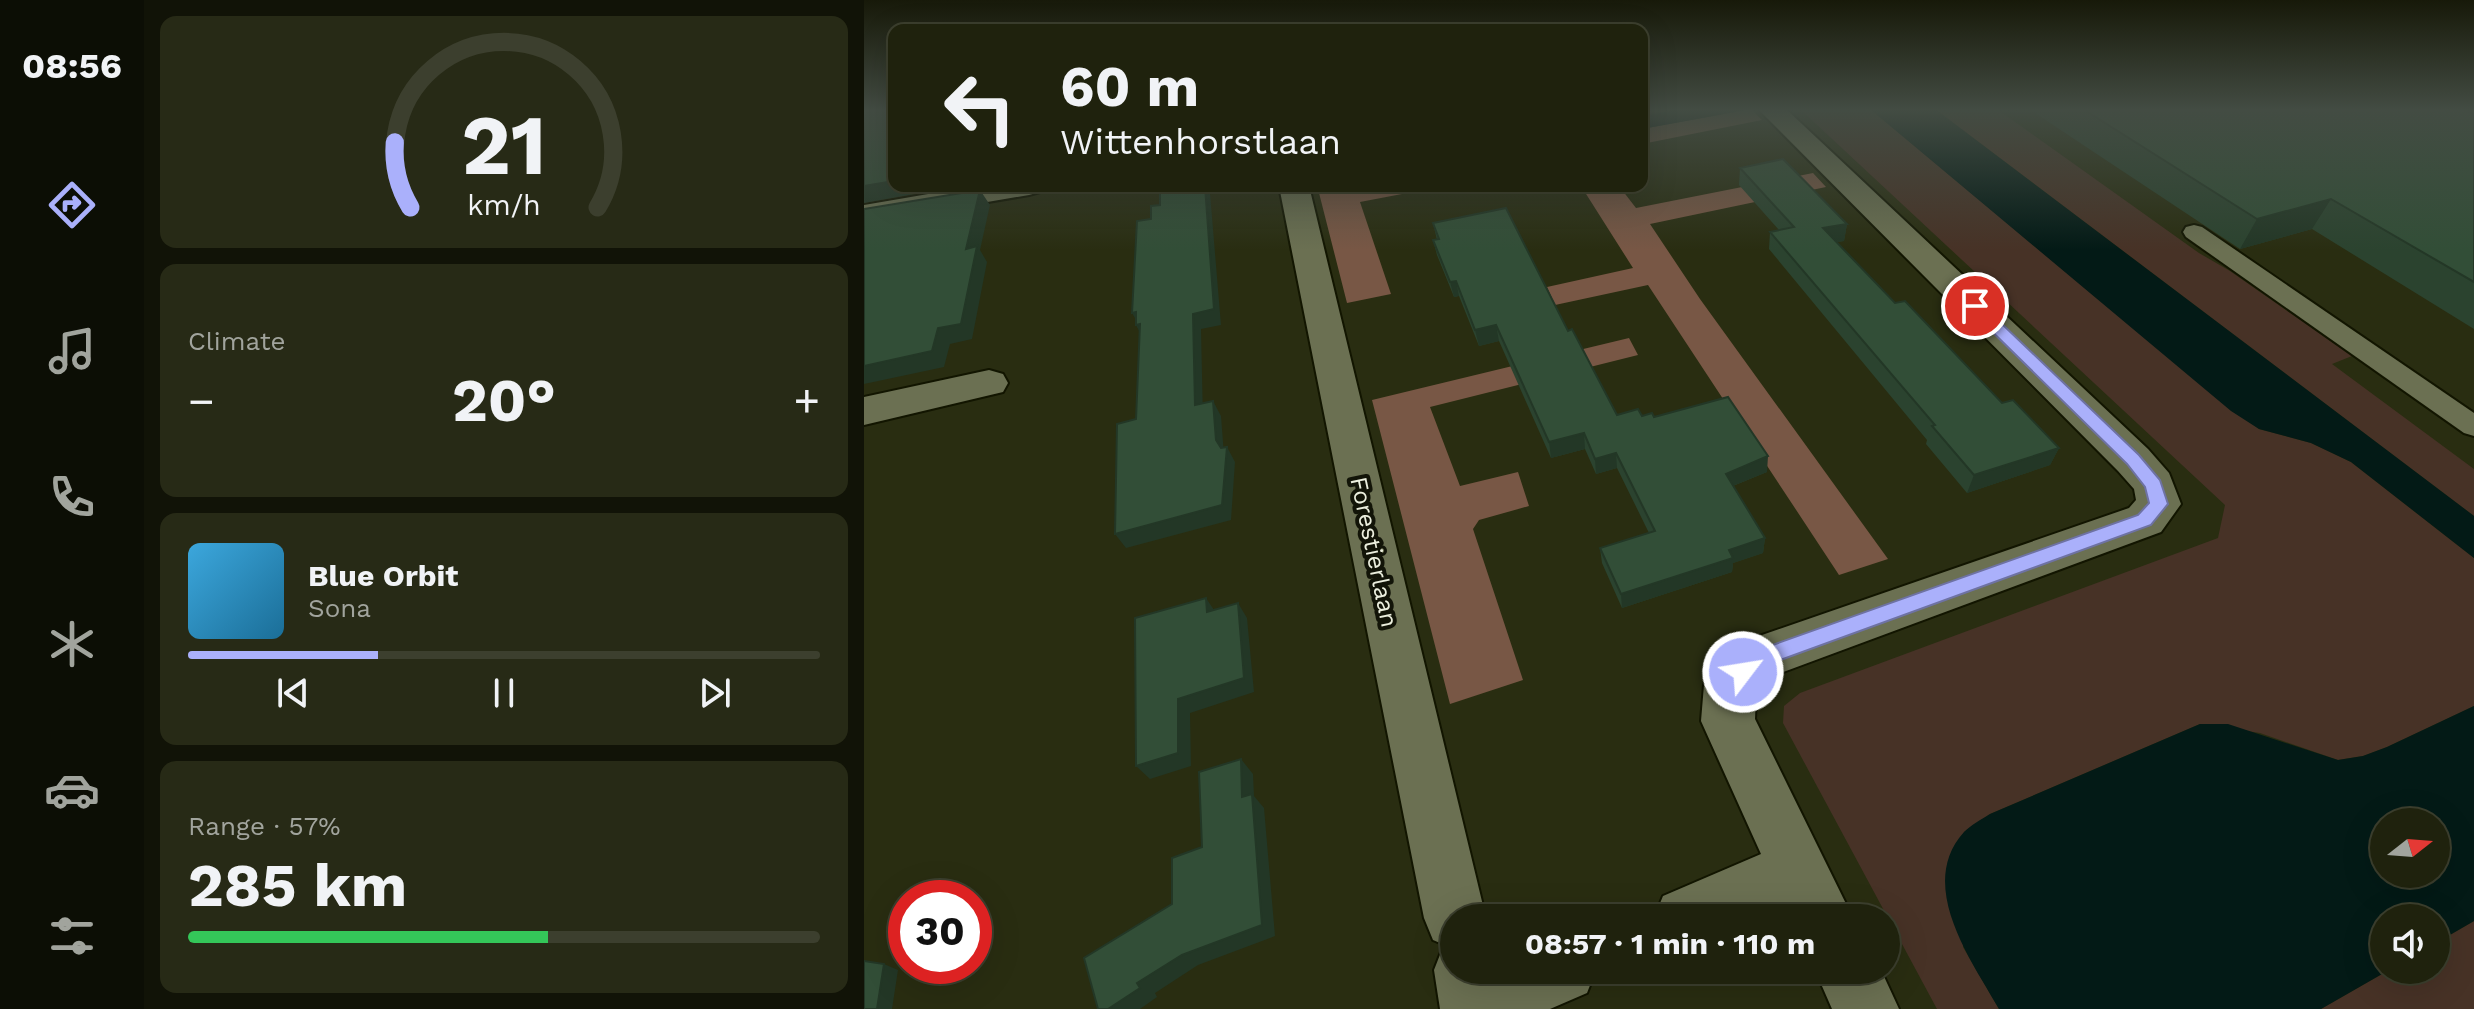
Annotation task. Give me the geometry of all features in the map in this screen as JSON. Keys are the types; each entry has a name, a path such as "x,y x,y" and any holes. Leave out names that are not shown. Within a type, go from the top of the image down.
{"street":[{"path":"1758,904 1810,894 1728,721 1730,685 1757,659 2145,520 2159,504 2154,484 2133,460 1820,156"},
{"path":"864,214 994,192"},
{"name":"Forestierlaan","path":"1295,192 1452,904"},
{"path":"864,411 989,383"},
{"path":"1469,984 1474,1009 1532,984"},
{"path":"1854,984 1866,1009"}],"lane":[{"path":"2194,232 2474,426"}],"shaded area":[{"path":"1851,156 1927,156 2259,429 2311,443 2351,462 2474,558 2474,706 2387,747 2363,756 2338,760 2260,733 2200,724 1990,814 1964,832 1963,947 1999,1009 1937,1009 1900,940 1900,904 1880,904 1783,723 1784,706 1800,693 2218,538 2225,505"},
{"path":"1997,156 2063,156 2352,356 2332,364 2474,469 2474,516"},
{"path":"1813,173 1826,187 1650,224 1700,299 1888,559 1839,575 1648,285 1555,305 1547,287 1633,268 1585,192 1624,192 1636,208"},
{"path":"1319,192 1412,192 1360,202 1391,294 1347,303"},
{"path":"1629,338 1638,355 1430,407 1460,486 1518,472 1529,506 1479,520 1473,529 1523,680 1450,704 1372,400"},
{"path":"2474,921 2474,1009 2321,1009 2370,981 2370,984 2450,984 2450,935"}],"water":[{"path":"1926,156 1997,156 2474,516 2474,558 2351,462 2311,443 2259,429 2231,411"},
{"path":"2474,706 2474,921 2450,935 2450,904 2370,904 2370,981 2321,1009 1999,1009 1963,945 1947,898 1945,875 1951,853 1964,832 1973,825 1990,814 2200,724 2228,724 2338,760 2363,756"}],"building":[{"path":"864,156 888,156 888,182 864,186"},
{"path":"2157,156 2474,156 2474,282 2331,199 2257,219"},
{"path":"1783,159 1847,224 1823,228 1895,303 1905,301 2002,403 2013,400 2059,448 1974,475 1770,232 1794,227 1740,168"},
{"path":"980,192 966,249 977,246 961,324 938,328 932,351 864,366 864,209"},
{"path":"1160,192 1205,192 1214,309 1193,314 1195,405 1213,401 1216,440 1221,448 1227,447 1222,505 1115,534 1117,424 1136,419 1140,324 1136,325 1136,312 1132,313 1137,221 1151,219 1151,206 1160,205"},
{"path":"1506,208 1568,331 1572,329 1617,415 1638,409 1642,416 1652,413 1654,417 1728,397 1768,456 1726,474 1765,538 1729,550 1733,558 1621,594 1600,548 1655,531 1616,453 1595,459 1584,433 1549,442 1496,325 1475,330 1456,281 1450,282 1433,240 1439,239 1433,223"},
{"path":"1206,598 1207,612 1238,603 1244,678 1178,699 1178,753 1136,766 1135,618"},
{"path":"1241,759 1242,797 1252,794 1262,925 1182,955 1137,983 1140,988 1108,1009 1098,1009 1084,958 1172,904 1172,858 1202,847 1199,772"},
{"path":"864,961 884,964 877,1009 864,1009"}],"route":[{"path":"1743,672 1757,659 2145,520 2159,504 2154,484 2133,460 1975,306"}]}
